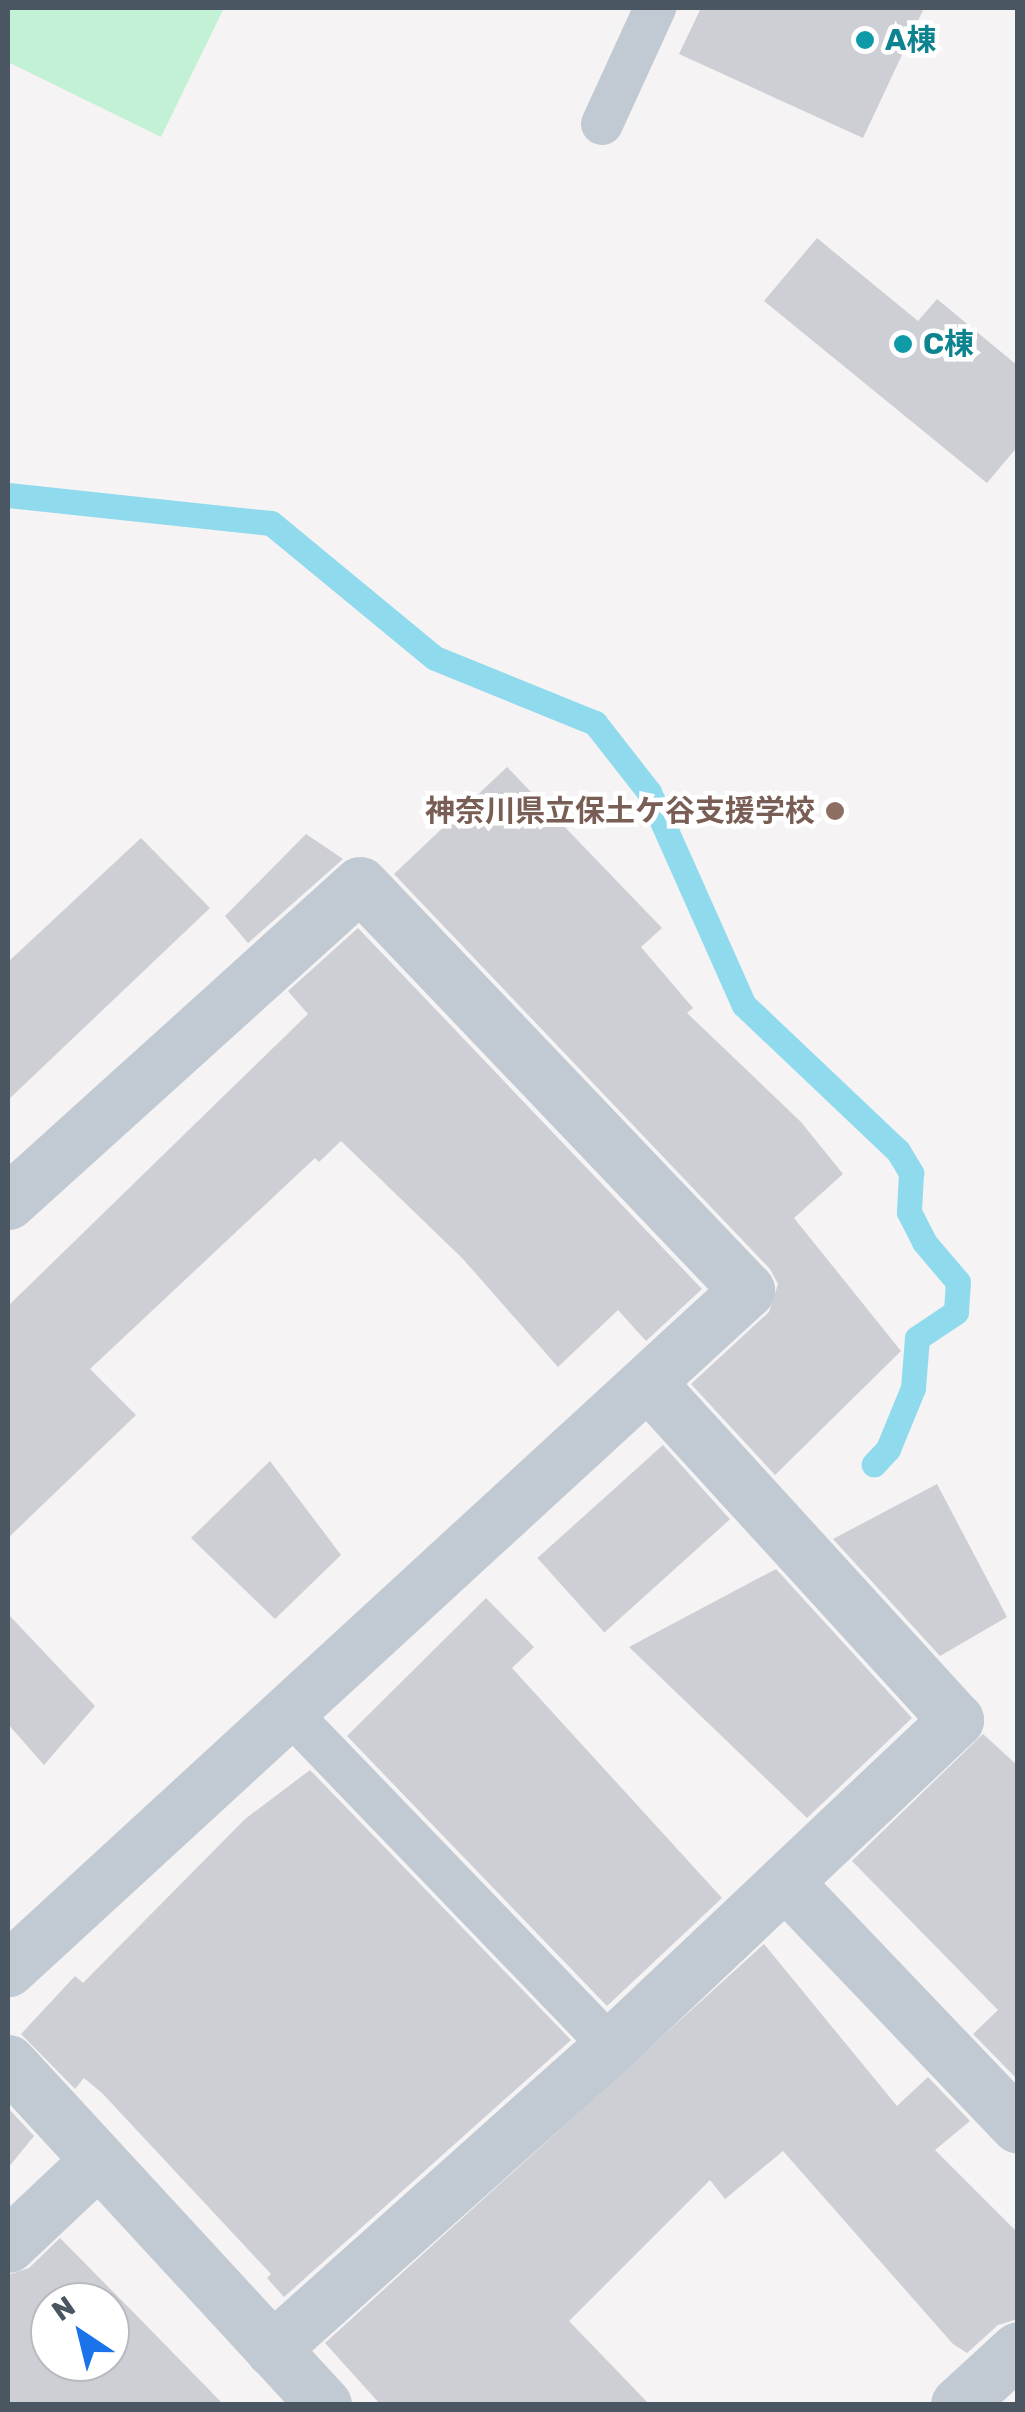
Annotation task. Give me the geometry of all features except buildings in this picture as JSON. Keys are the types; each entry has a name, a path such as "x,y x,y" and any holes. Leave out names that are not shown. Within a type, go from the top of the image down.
{"street":[{"path":"8,1202 360,884 746,1290 650,1385 8,1968"},
{"path":"272,2349 611,2046 956,1720 650,1385"},
{"path":"786,1882 1018,2126"},
{"path":"8,2062 324,2404"},
{"path":"8,2245 97,2162"},
{"path":"958,2404 1018,2349"}],"lane":[{"path":"602,124 655,8"},
{"path":"290,1712 611,2046"}],"green space":[{"path":"8,8 224,8 161,137 8,62"}],"waterway":[{"path":"8,495 271,523 435,658 595,723 649,792 744,1005 898,1151 911,1173 909,1212 924,1242 958,1282 956,1312 917,1338 913,1388 888,1449 874,1464"}],"place":[{"name":"A棟","path":"865,40"},
{"name":"C棟","path":"903,344"},
{"name":"神奈川県立保土ケ谷支援学校","path":"835,811"}]}
